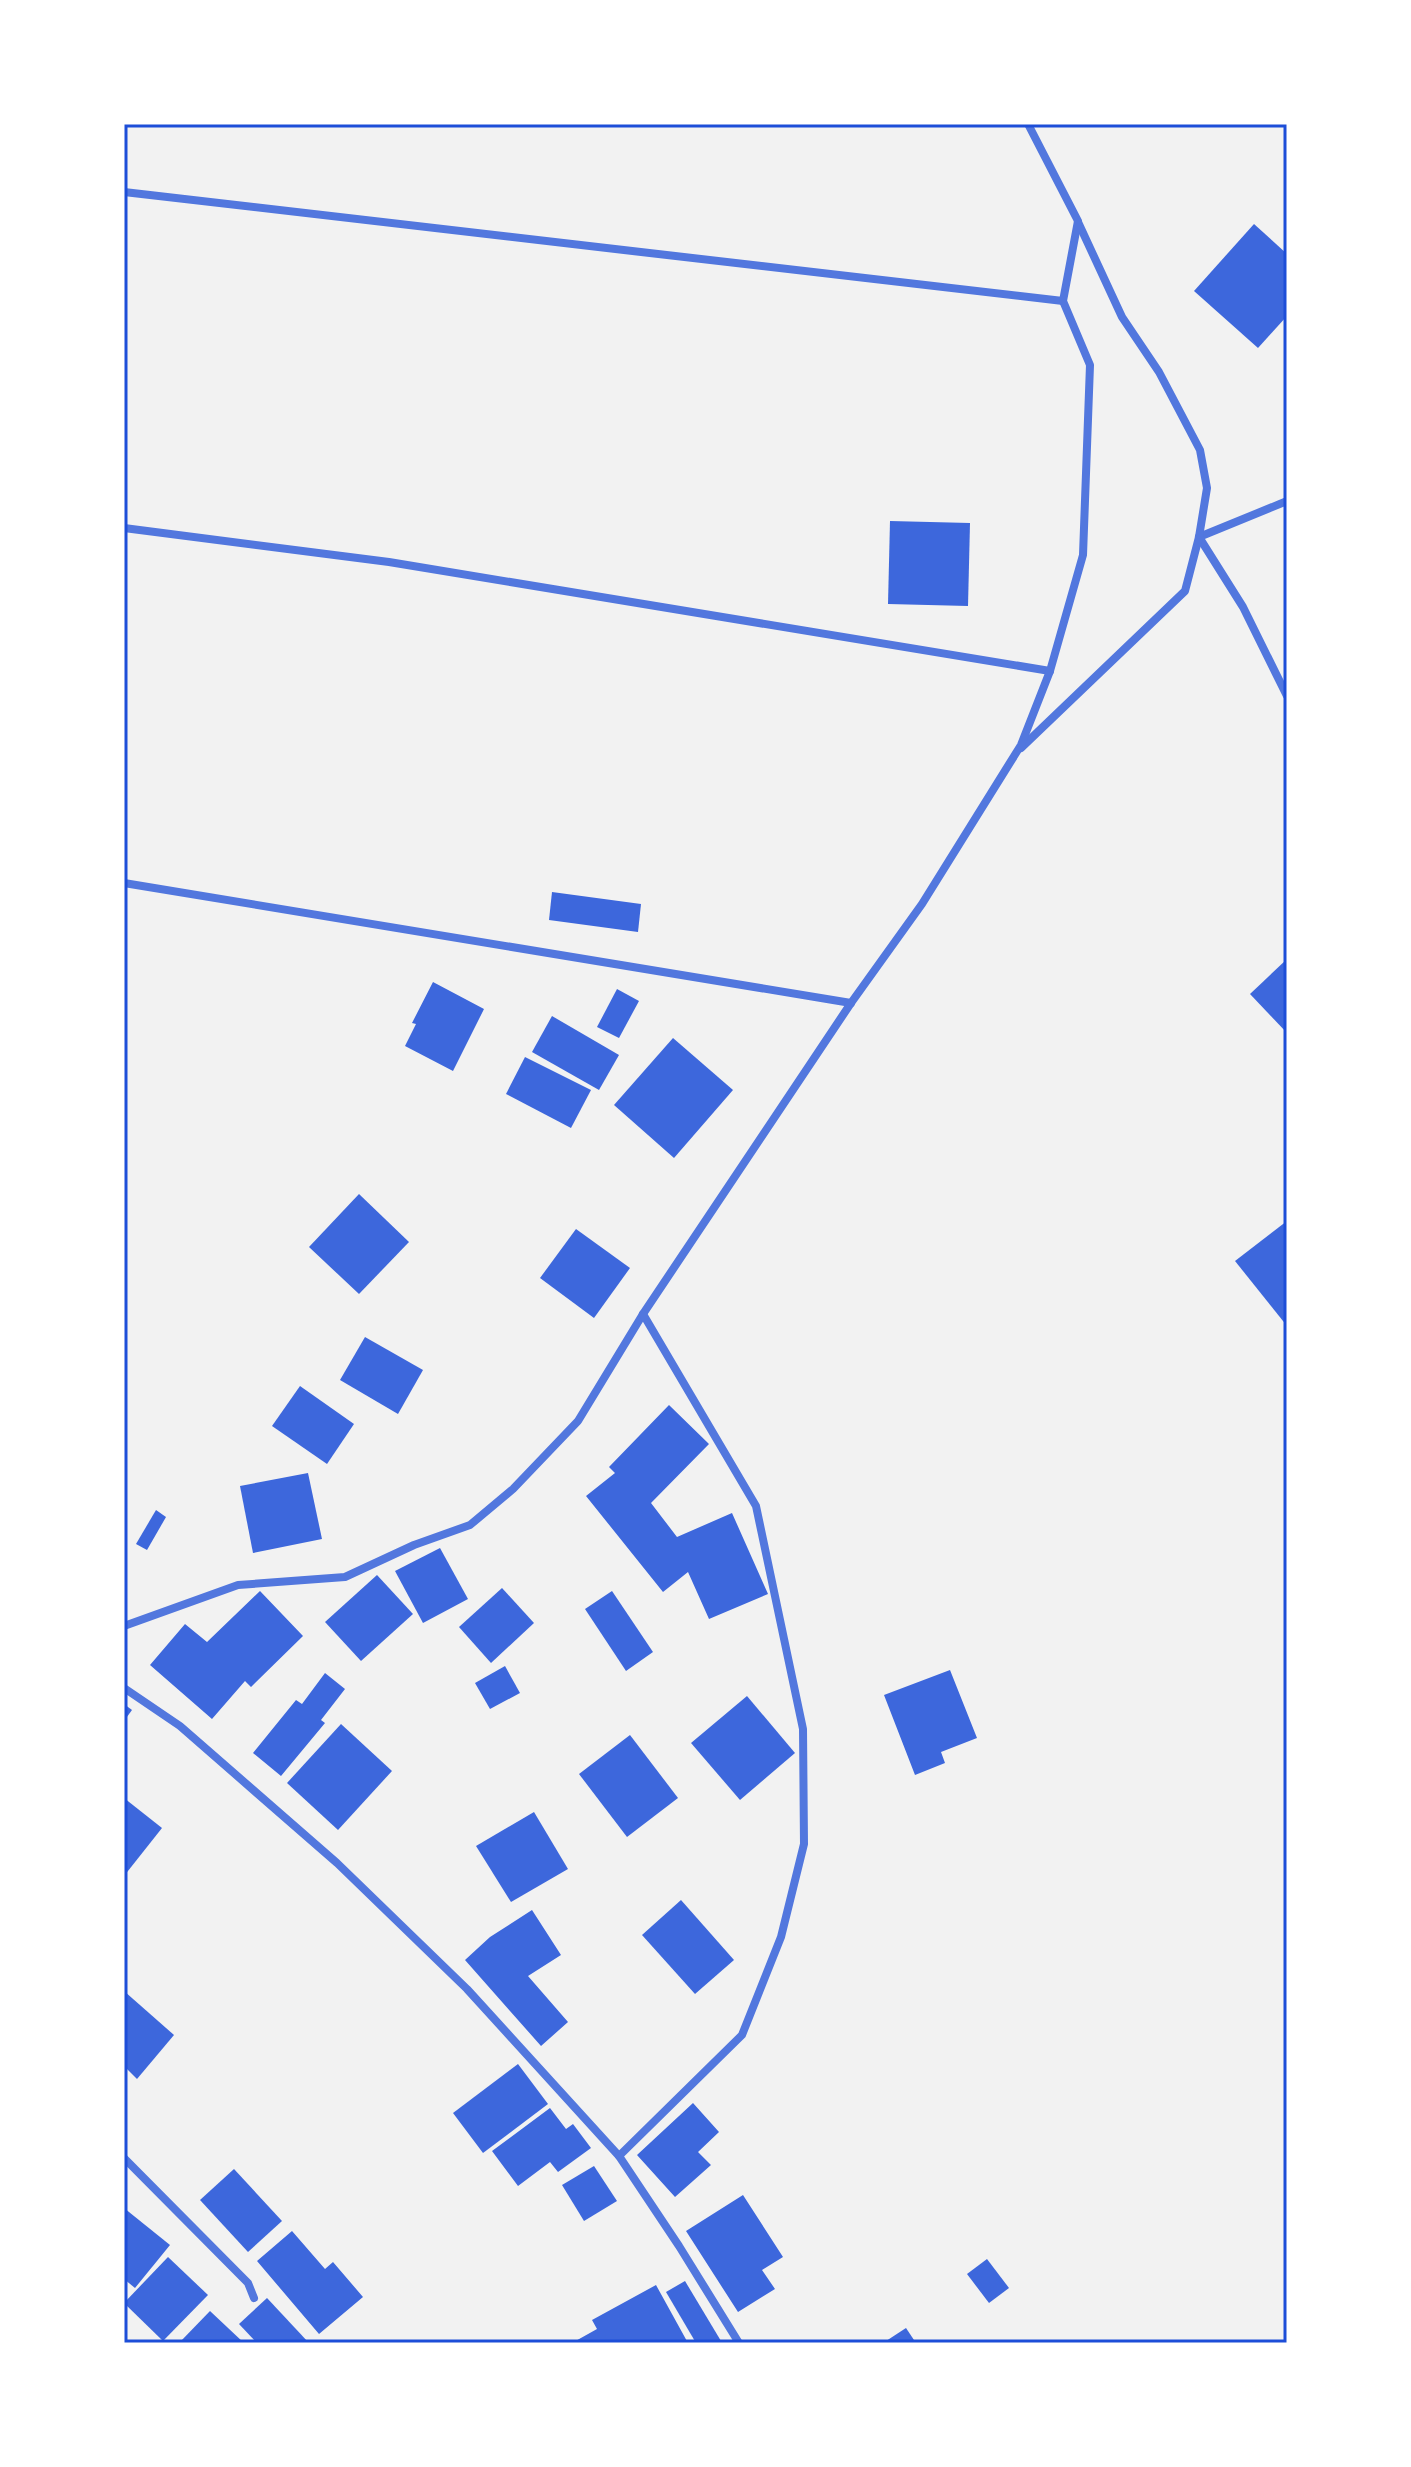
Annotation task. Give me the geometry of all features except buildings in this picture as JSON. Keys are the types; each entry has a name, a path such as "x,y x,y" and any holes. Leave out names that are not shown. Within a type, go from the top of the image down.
{"street":[{"path":"1014,756 1185,591 1199,537 1207,488 1200,450 1159,372 1122,317 1078,221 1028,124"},
{"path":"124,192 1063,301"},
{"path":"124,1626 238,1585 345,1577 414,1545 470,1525 513,1489 578,1421 643,1314 851,1003 922,904 1021,745 1050,671 1083,555 1090,365 1063,301 1078,221"},
{"path":"1199,537 1287,501"},
{"path":"124,528 389,562 1050,671"},
{"path":"1199,537 1243,607 1287,696"},
{"path":"124,883 851,1003"},
{"path":"619,2156 742,2035 781,1937 804,1844 803,1729 756,1506 643,1314"},
{"path":"124,1688 180,1726 337,1863 467,1989 619,2156 739,2343"},
{"path":"124,2158 248,2283 254,2298"}]}
